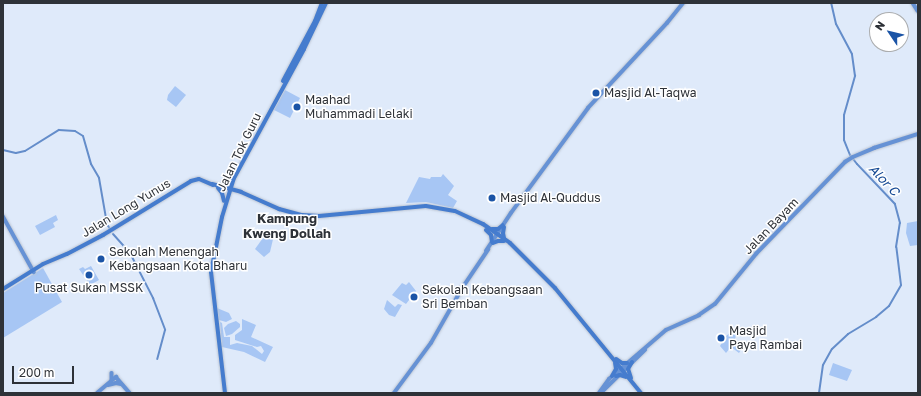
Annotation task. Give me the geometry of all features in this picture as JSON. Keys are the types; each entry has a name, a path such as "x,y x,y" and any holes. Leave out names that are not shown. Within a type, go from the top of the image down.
{"main road":[{"name":"Jalan Tok Guru","path":"224,393 208,269 225,201 232,180 315,21 322,3"},
{"name":"Jalan Tok Guru","path":"232,180 302,54 326,3"},
{"path":"394,393 431,343 463,287 492,242 588,108 662,28 683,3"},
{"path":"913,3 918,11"},
{"path":"295,58 302,54"},
{"name":"Jalan Bayam","path":"622,369 626,363 672,326 695,317 715,304 756,254 851,158 874,148 918,134"},
{"name":"Jalan Long Yunus","path":"3,289 52,260 103,235 191,181 200,179 219,187 248,195 279,209 302,216 319,216 426,206 455,212 477,222 505,240 560,293 642,393"},
{"path":"232,180 234,187 240,193 231,194 225,201 219,187 232,180"},
{"path":"3,216 32,271"},
{"path":"487,229 495,230 503,226"},
{"path":"492,242 505,240 503,235 503,226"},
{"path":"487,229 492,235 492,242"},
{"name":"Jalan Bayam","path":"600,393 614,376 632,362 648,346"},
{"path":"615,360 626,363"},
{"path":"615,360 616,367 614,376 622,375 630,379"},
{"path":"630,379 628,369 632,362"},
{"path":"109,384 113,377 112,373"},
{"path":"97,393 116,378 130,393"},
{"path":"109,384 116,383 124,386"}],"shaded area":[{"path":"175,86 186,95 176,107 167,100 168,95"},
{"path":"285,90 300,98 290,118 274,110"},
{"path":"443,174 454,186 448,195 457,201 453,208 426,202 406,203 419,177 430,179 431,177 441,177"},
{"path":"56,215 58,220 53,223 55,227 40,235 35,226"},
{"path":"918,221 918,245 910,246 906,233 907,223"},
{"path":"268,231 274,235 270,252 264,257 255,249"},
{"name":"Pusat Sukan MSSK","path":"91,266 99,280 90,285 79,269 83,267 85,269"},
{"path":"43,268 62,302 3,338 3,293"},
{"path":"409,282 416,291 406,304 392,295 402,283 406,285"},
{"path":"387,300 395,307 398,304 402,305 395,317 389,315 384,309"},
{"path":"217,308 229,313 232,319 226,322 219,320"},
{"path":"242,319 256,325 251,337 273,347 265,362 244,352 222,347 220,322 222,323 224,337 230,337 230,345 237,343 252,346 262,354 264,351 261,346 257,347 235,340 235,335 242,330"},
{"path":"236,321 240,324 240,327 232,334 226,336 224,328 228,324"},
{"path":"735,328 740,330 734,340 744,345 739,353 731,347 726,353 720,346 725,337"},
{"path":"833,363 852,370 847,381 829,375"}],"waterway":[{"name":"Alor C","path":"819,393 823,365 832,349 848,334 876,317 889,306 901,285 896,247 900,223 895,204 857,164 850,155 844,140 844,115 855,76 852,54 836,24 831,3"},
{"path":"3,150 16,153 25,151 59,130 75,131 83,136 91,164 99,178 107,224 110,229"},
{"path":"113,234 130,253 153,298 165,330 157,359"}],"place":[{"name":"Masjid Al-Taqwa","path":"596,93"},
{"name":"Maahad Muhammadi Lelaki","path":"297,107"},
{"name":"Masjid Al-Quddus","path":"492,198"},
{"name":"Sekolah Menengah Kebangsaan Kota Bharu","path":"101,259"},
{"name":"Pusat Sukan MSSK","path":"89,275"},
{"name":"Sekolah Kebangsaan Sri Bemban","path":"414,297"},
{"name":"Masjid Paya Rambai","path":"721,338"}],"district":[{"name":"Kampung Kweng Dollah","path":"287,226"}]}
